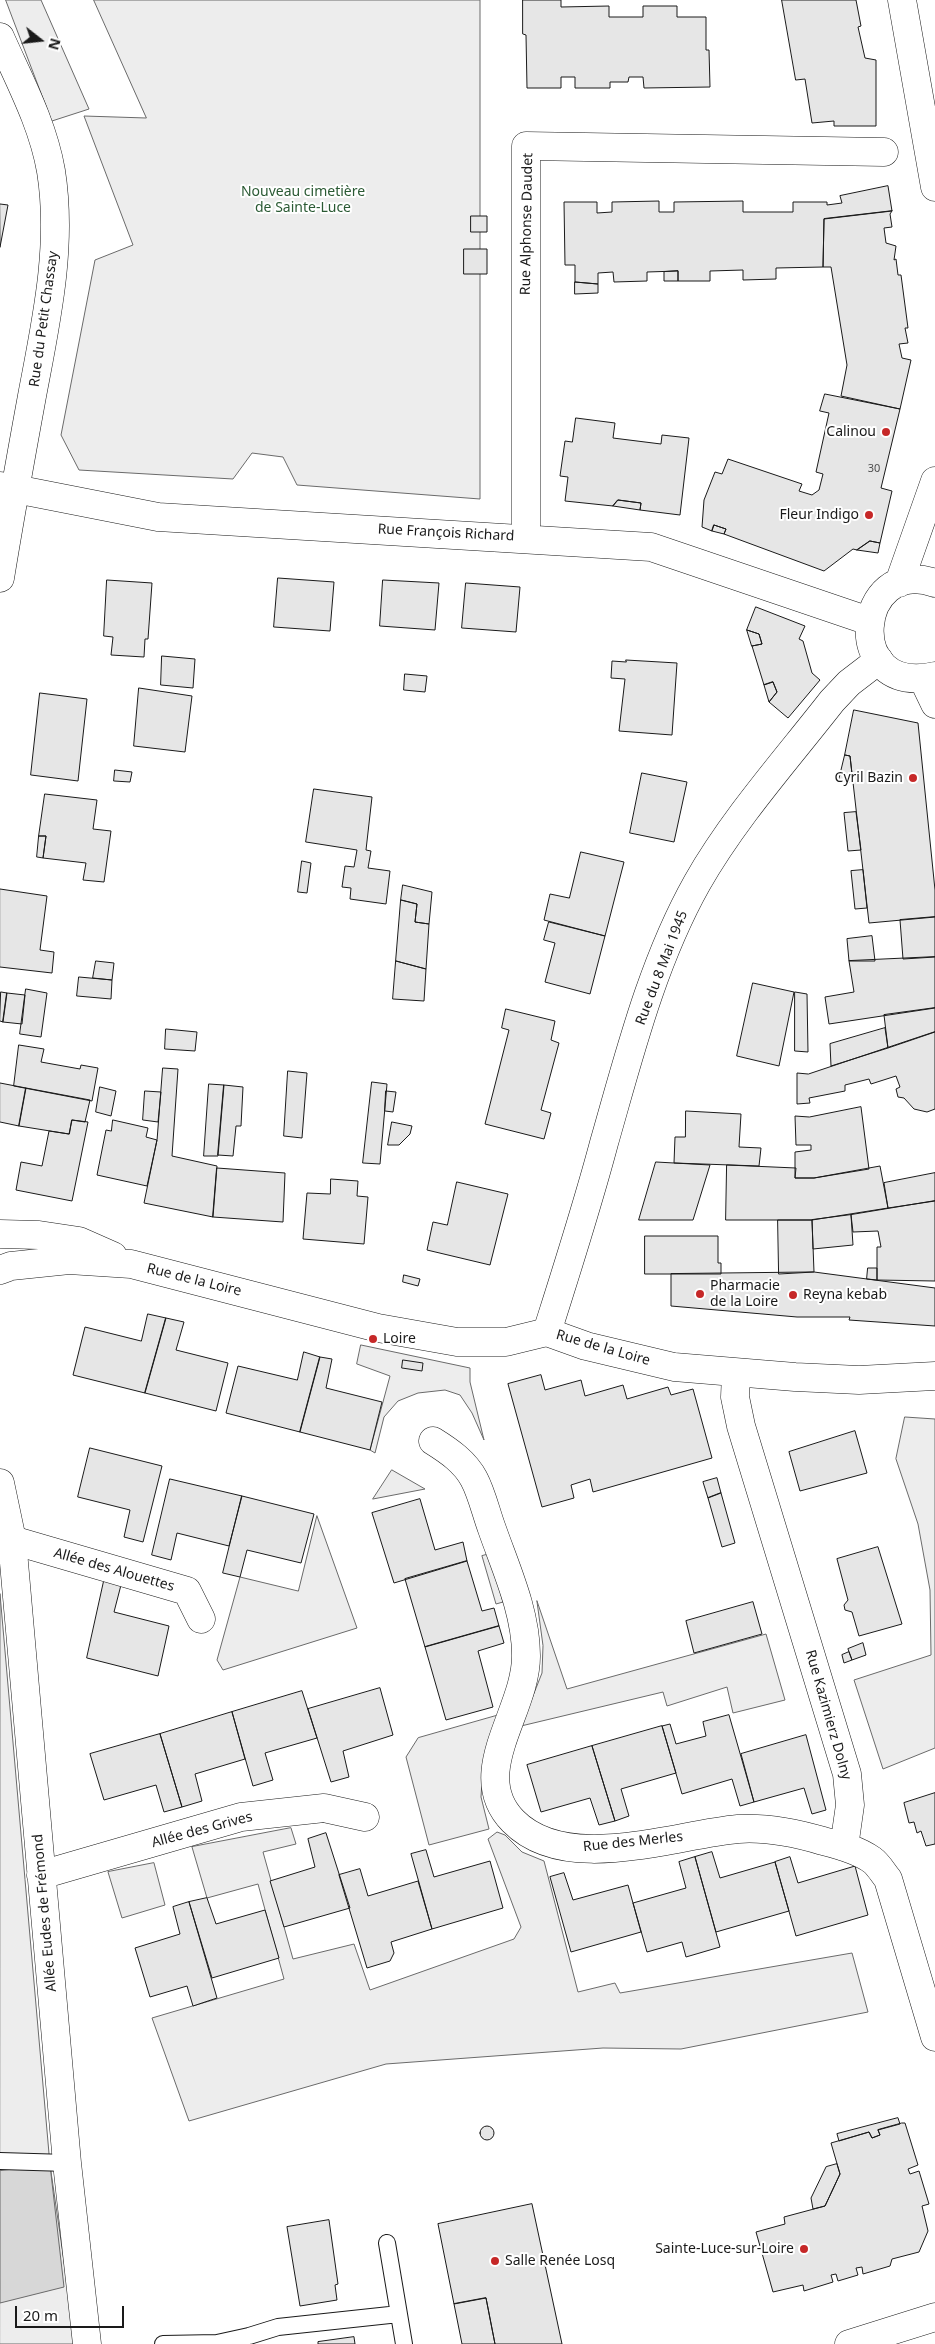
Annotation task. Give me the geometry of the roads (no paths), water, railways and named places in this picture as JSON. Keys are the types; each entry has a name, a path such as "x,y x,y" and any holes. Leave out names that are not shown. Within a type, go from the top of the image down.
{"street":[{"path":"902,0 935,187"},
{"name":"Rue du Petit Chassay","path":"0,37 41,130 56,208 54,269 45,327 7,487 0,578"},
{"name":"Rue Alphonse Daudet","path":"526,538 526,146 884,152"},
{"path":"899,584 935,481"},
{"name":"Rue François Richard","path":"7,487 158,517 651,547 869,621"},
{"path":"935,583 916,580 899,584 885,592 875,605 869,621 868,634 872,648 879,660 891,671 906,678 929,678 935,704"},
{"name":"Rue du 8 Mai 1945","path":"547,1332 584,1216 646,1002 672,935 696,884 720,847 832,701 849,683 879,660"},
{"name":"Rue de la Loire","path":"0,1234 39,1235 80,1241 131,1264 378,1328 457,1342 506,1342 547,1332 586,1346 674,1367 736,1373 859,1380 935,1376"},
{"name":"Rue de la Loire","path":"0,1270 11,1266 69,1260 131,1264"},
{"name":"Rue Kazimierz Dolny","path":"736,1373 735,1397 741,1426 847,1774 850,1805 844,1846"},
{"name":"Rue des Merles","path":"433,1441 454,1454 474,1478 519,1608 526,1655 522,1682 517,1705 500,1745 494,1770 496,1793 503,1809 513,1821 526,1831 542,1839 560,1846 583,1850 739,1829 780,1832 844,1846"},
{"name":"Allée Eudes de Frémond","path":"0,1483 12,1540 67,2162 87,2344"},
{"name":"Allée des Alouettes","path":"12,1540 187,1591 201,1618"},
{"name":"Allée des Grives","path":"41,1875 241,1817 324,1808 365,1817"},
{"path":"844,1846 873,1860 888,1879 935,2036"},
{"path":"849,2344 935,2317"}],"lane":[{"path":"0,2160 67,2162"},
{"path":"387,2243 404,2344"},
{"path":"163,2344 217,2343 278,2327 399,2314"}],"place":[{"name":"Calinou","path":"886,432"},
{"name":"Fleur Indigo","path":"869,515"},
{"name":"Cyril Bazin","path":"913,778"},
{"name":"Pharmacie de la Loire","path":"700,1294"},
{"name":"Reyna kebab","path":"793,1295"},
{"name":"Loire","path":"373,1339"},
{"name":"Sainte-Luce-sur-Loire","path":"804,2249"},
{"name":"Salle Renée Losq","path":"495,2261"}],"park label":[{"name":"Nouveau cimetière de Sainte-Luce","path":"303,200"}]}
